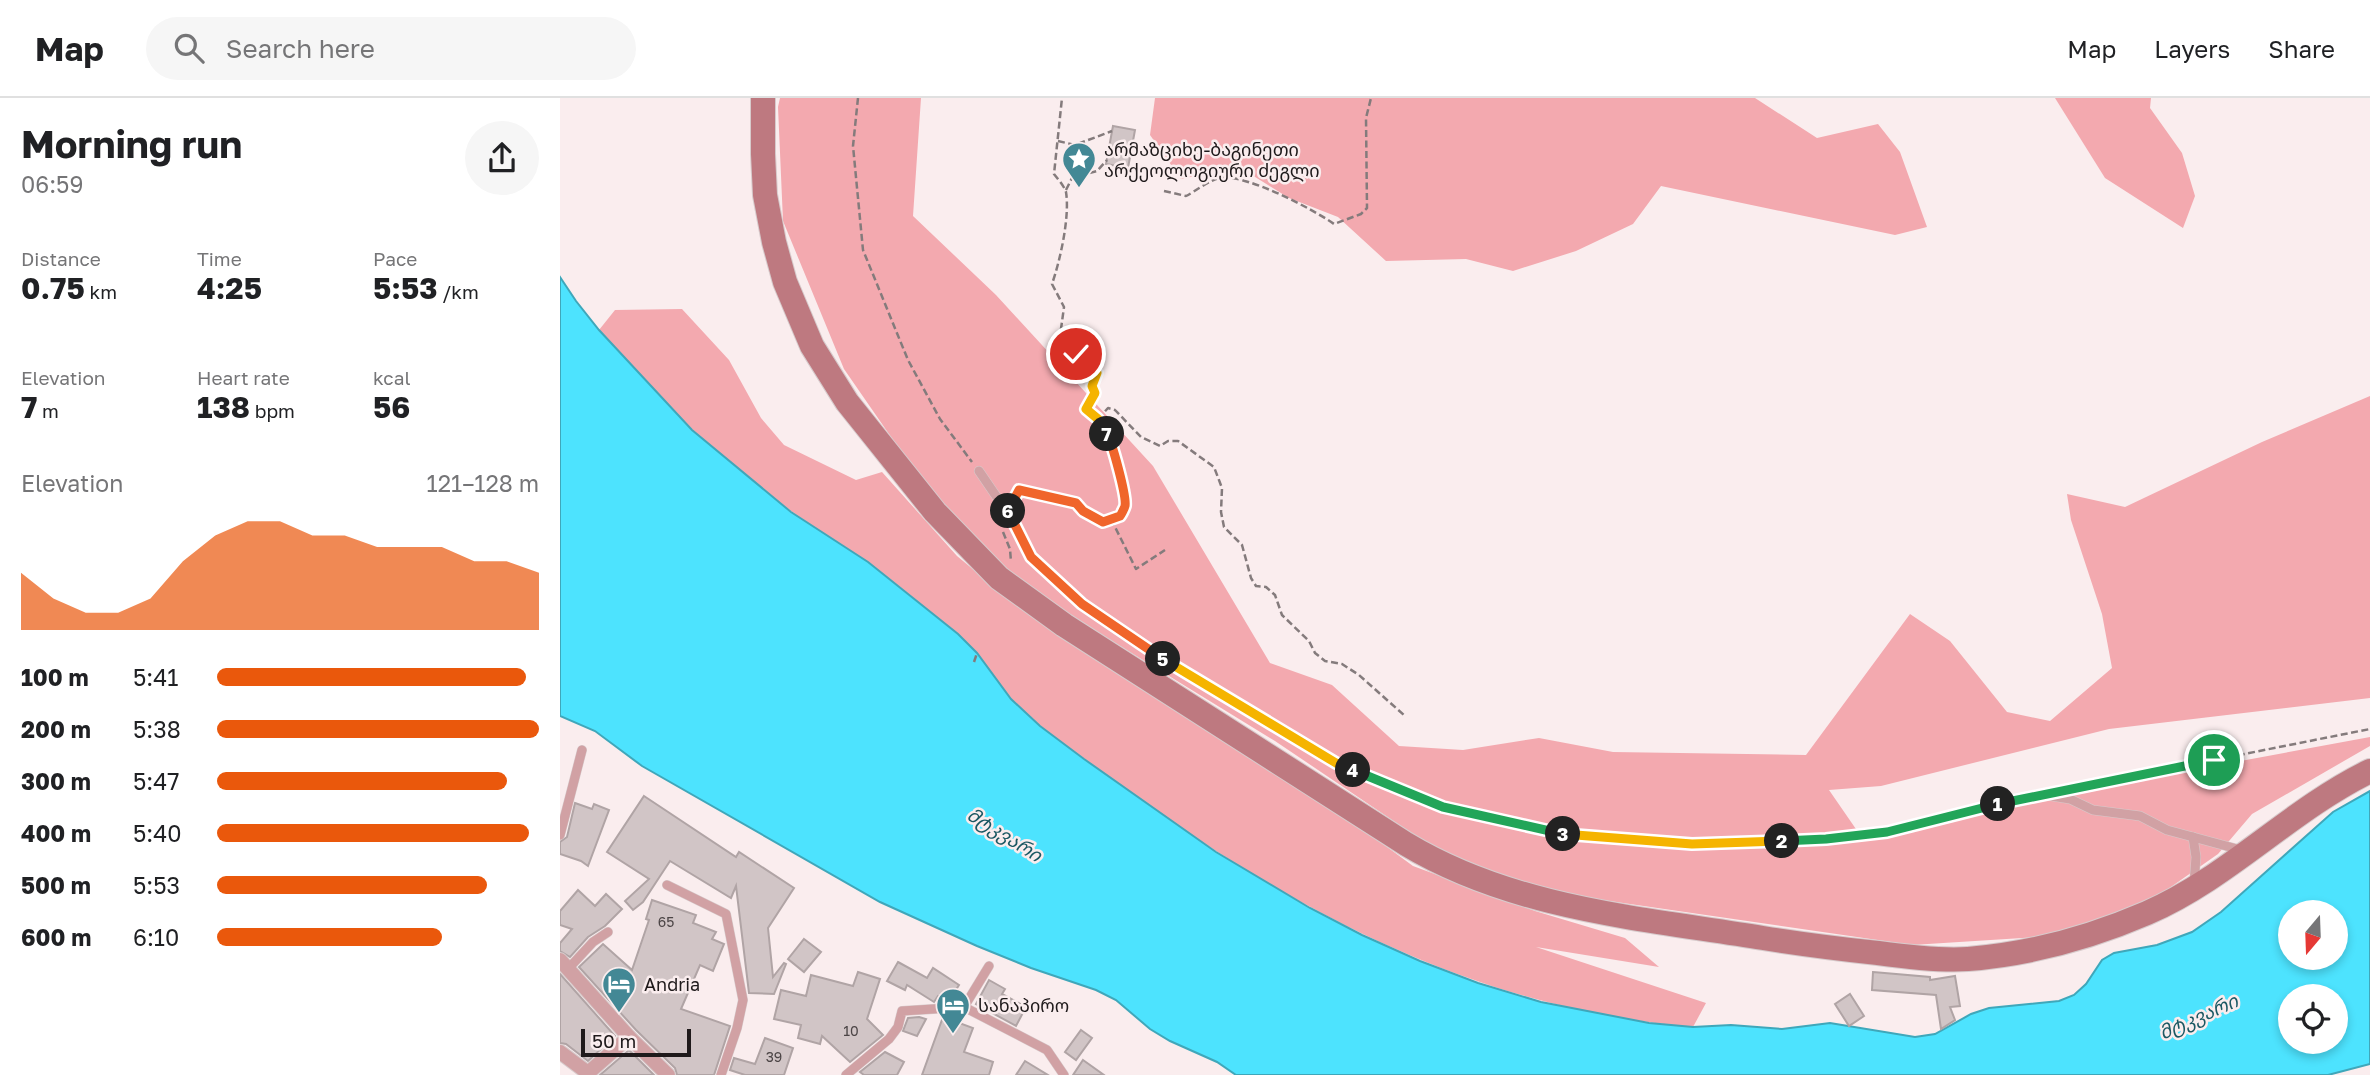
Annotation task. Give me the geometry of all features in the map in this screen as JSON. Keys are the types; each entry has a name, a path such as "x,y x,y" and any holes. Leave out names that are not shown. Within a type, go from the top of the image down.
{"main road":[{"path":"764,98 765,195 785,282 812,346 847,402 935,512 999,578 1064,625 1406,844 1438,863 1478,880 1523,895 1583,909 1815,946 1909,957 1965,959 2035,951 2094,934 2149,912 2194,889 2297,814 2370,771"}],"street":[{"path":"564,965 629,1037 668,1075"},
{"path":"560,1052 588,1073 629,1037"}],"lane":[{"path":"979,471 1007,512 1031,557 1082,604 1150,651 1336,763 1443,807 1553,833 1692,844 1826,839 1887,832 2039,794 2070,799 2093,810 2140,816 2167,830 2246,852"},
{"path":"560,835 582,750"},
{"path":"2193,837 2196,857 2194,889"},
{"path":"667,885 726,914 743,1000 737,1028 721,1075"},
{"path":"564,965 608,932"},
{"path":"964,1007 989,966"},
{"path":"846,1075 889,1040 898,1027 902,1011 964,1007 1047,1051 1064,1075"}],"path":[{"path":"858,98 853,146 863,250 915,372 940,419 979,471"},
{"path":"1062,98 1054,174 1066,190"},
{"path":"1164,191 1186,196 1220,178 1257,184 1319,213 1334,224 1360,214 1367,208 1366,118 1371,98"},
{"path":"1058,141 1075,145 1112,131"},
{"path":"999,578 1011,565 1010,549 1003,533 1007,512 1019,490 1064,498 1076,503 1094,519 1103,522 1120,516 1125,506 1113,444 1098,419 1086,409 1095,393 1092,386 1097,373 1076,354 1060,329 1064,307 1052,284 1062,254 1066,190 1072,178 1097,171 1107,160"},
{"path":"1098,419 1108,408 1115,410 1141,437 1160,446 1168,441 1178,441 1214,467 1222,488 1221,512 1224,527 1242,545 1251,578 1256,586 1266,587 1275,595 1282,615 1308,641 1315,653 1325,661 1342,664 1359,675 1405,716"},
{"path":"1111,519 1136,569 1165,550"},
{"path":"974,662 977,653"},
{"path":"2071,788 2370,729"}],"shaded area":[{"path":"780,98 921,98 913,216 996,295 1153,466 1270,663 1332,685 1399,746 1463,750 1539,738 1613,752 1806,755 1910,614 1950,641 2007,712 2050,721 2112,668 2102,614 2071,520 2067,494 2125,507 2262,442 2370,396 2370,698 2109,729 1881,786 1829,790 1858,832 2370,737 2370,746 2252,814 2218,854 2148,903 2052,936 1912,945 1561,894 1450,859 1275,741 1024,587 927,489 844,369 783,221 778,107"},
{"path":"1155,98 1755,98 1817,138 1878,124 1900,152 1927,227 1895,235 1661,186 1633,224 1576,251 1513,271 1466,259 1386,261 1338,217 1289,198 1239,167 1181,179 1150,135"},
{"path":"2055,98 2151,98 2150,108 2182,153 2195,196 2183,228 2105,178"},
{"path":"682,309 729,360 761,418 784,445 856,480 882,472 957,556 1021,609 1282,770 1413,866 1535,911 1625,938 1659,967 1536,947 1706,1003 1693,1027 1615,1017 1539,1000 1466,977 1395,949 1259,878 1193,836 1083,759 1016,704 954,631 865,560 787,508 706,442 657,395 599,330 615,310"}],"water":[{"name":"მტკვარი","path":"560,277 599,330 692,430 791,512 868,562 958,634 977,653 1011,699 1040,726 1216,852 1310,908 1420,961 1478,983 1541,1002 1649,1023 1782,1029 1830,1023 1915,1037 1935,1034 1971,1014 1989,1008 2059,1001 2074,995 2086,984 2102,960 2114,953 2157,945 2192,932 2221,912 2333,812 2370,791 2370,1064 2328,1075 1236,1075 1217,1062 1150,1029 1116,1000 1096,990 977,946 880,902 642,766 595,731 560,716"}],"building":[{"path":"1113,126 1135,130 1128,168 1106,164"},
{"path":"644,796 736,857 739,852 794,888 768,928 773,977 784,963 786,964 774,994 749,993 736,886 731,898 670,861 643,902 633,910 625,901 649,879 607,852"},
{"path":"575,803 592,809 594,804 609,810 588,866 560,854 560,842 567,837"},
{"path":"578,890 595,906 606,894 622,909 605,926 588,937 570,957 560,951 560,943 572,929 560,925 560,911"},
{"path":"652,900 696,915 693,923 716,932 712,939 724,944 713,971 700,965 681,1009 730,1026 714,1075 677,1075 675,1068 579,967 603,944 632,970 649,920 646,919"},
{"path":"804,939 821,952 804,972 788,959"},
{"path":"898,962 927,978 933,968 959,985 949,1001 938,996 934,1002 907,985 905,990 887,981"},
{"path":"858,972 880,979 867,1019 883,1035 850,1062 822,1036 820,1044 798,1038 801,1025 774,1019 781,990 806,996 811,975 853,986"},
{"path":"1873,972 1930,977 1930,980 1955,976 1960,1006 1950,1007 1955,1020 1941,1029 1936,995 1872,990"},
{"path":"560,974 615,1036 588,1061 566,1044 560,1043"},
{"path":"989,980 1005,989 1002,994 1026,1007 1016,1026 976,1004"},
{"path":"1850,994 1864,1016 1849,1026 1835,1004"},
{"path":"943,1017 973,1028 964,1052 993,1062 989,1075 922,1075"},
{"path":"908,1018 926,1019 917,1036 903,1031"},
{"path":"1081,1030 1092,1038 1076,1060 1065,1052"},
{"path":"765,1038 793,1048 784,1075 745,1075 730,1070 734,1058 755,1064"},
{"path":"629,1050 654,1075 600,1075"},
{"path":"885,1052 904,1062 897,1075 864,1075 860,1072"},
{"path":"1083,1060 1104,1075 1073,1075"},
{"path":"1025,1061 1048,1075 1016,1075"}],"place":[{"name":"არმაზციხე-ბაგინეთი არქეოლოგიური ძეგლი","path":"1079,189"},
{"name":"Andria","path":"619,1014"},
{"name":"სანაპირო","path":"953,1035"}],"route":[{"path":"1076,354 1097,373 1092,386 1095,393 1086,409 1098,419 1113,444 1125,506 1120,516 1103,522 1094,519 1076,503 1064,498 1019,490 1007,512 1031,557 1082,604 1150,651 1336,763 1443,807 1553,833 1692,844 1826,839 1887,832 2039,794 2214,760"}]}
